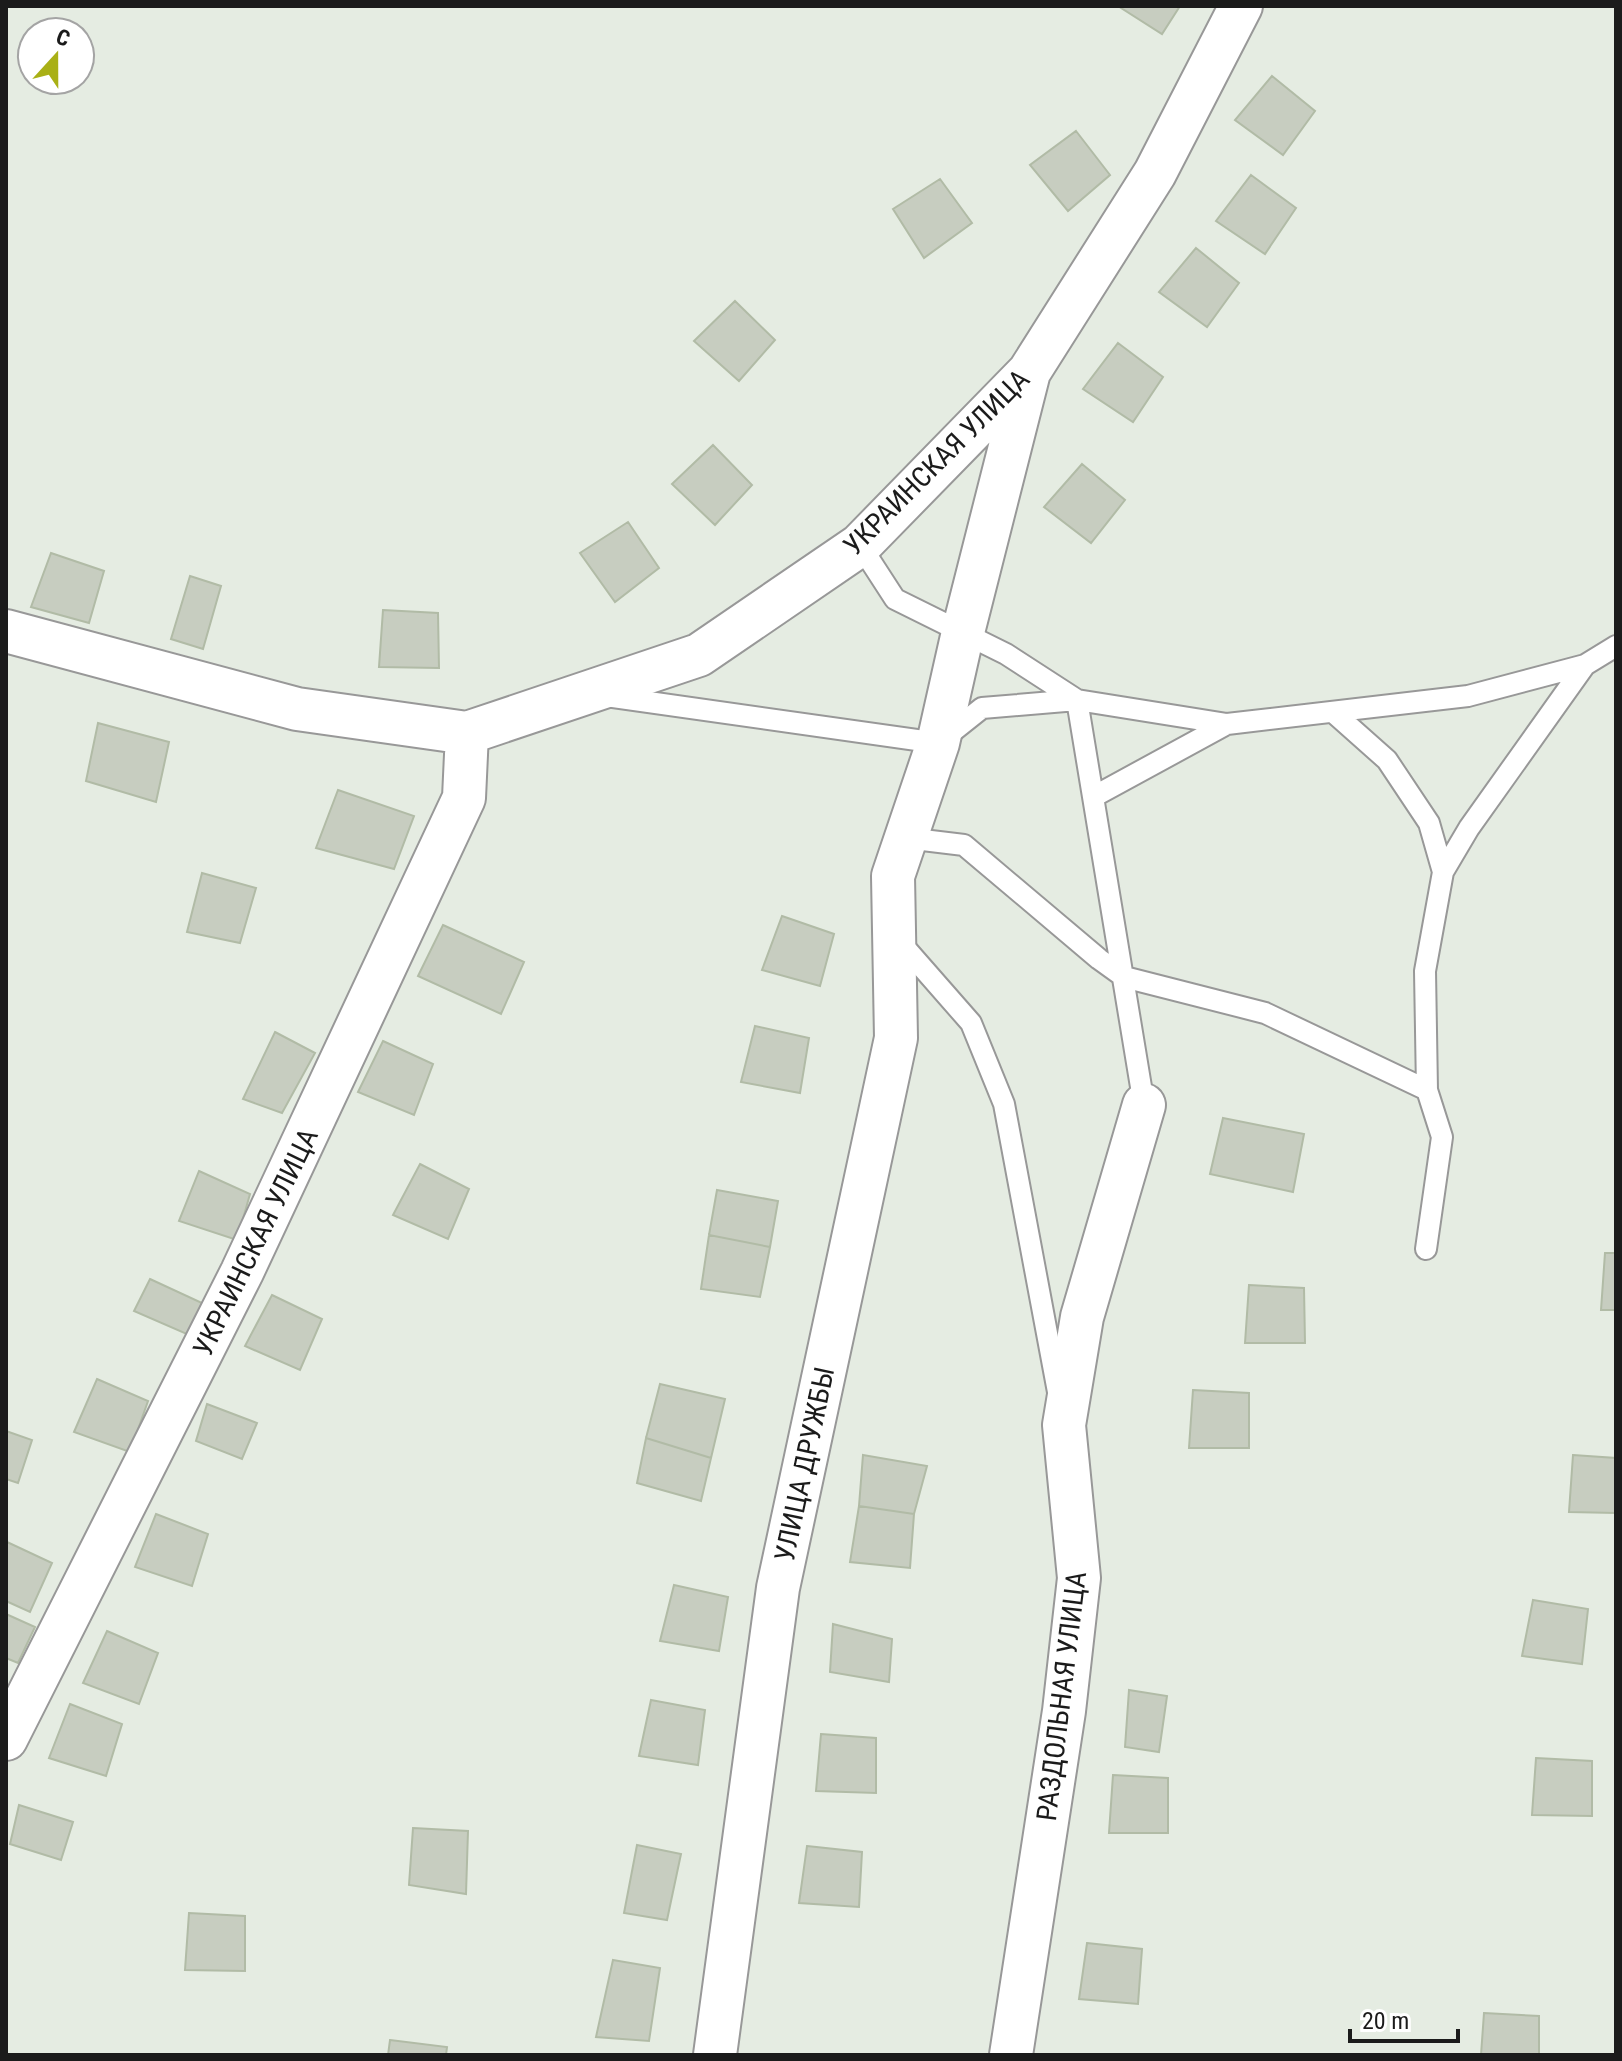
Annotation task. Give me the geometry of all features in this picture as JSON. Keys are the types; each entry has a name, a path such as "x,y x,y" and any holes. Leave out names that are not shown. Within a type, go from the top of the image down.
{"street":[{"name":"УКРАИНСКАЯ УЛИЦА","path":"6,631 297,709 467,733 699,655 860,545 1029,372 1155,173 1241,6"},
{"name":"УЛИЦА ДРУЖБЫ","path":"715,2055 778,1588 896,1038 894,936 900,857 938,743 1029,372"},
{"name":"УКРАИНСКАЯ УЛИЦА","path":"6,1739 242,1272 464,798 467,733"},
{"name":"РАЗДОЛЬНАЯ УЛИЦА","path":"1011,2055 1064,1711 1079,1578 1064,1425 1082,1317 1144,1105"}],"lane":[{"path":"860,545 895,599 1006,654 1077,700 1144,1105"},
{"path":"587,693 938,743 982,708 1077,700 1227,724 1468,696 1585,665 1616,646"},
{"path":"1426,1249 1442,1137 1427,1090 1425,971 1443,872 1469,828 1585,665"},
{"path":"1333,712 1387,760 1429,823 1443,872"},
{"path":"1093,797 1227,724"},
{"path":"900,857 964,845 1124,977 1265,1013 1427,1090"},
{"path":"894,936 971,1023 1004,1104 1064,1425"}],"building":[{"path":"1118,6 1180,6 1162,34"},
{"path":"1272,76 1315,111 1283,155 1235,120"},
{"path":"1076,131 1110,175 1068,211 1030,165"},
{"path":"1251,175 1296,208 1265,254 1216,221"},
{"path":"940,179 972,223 924,258 893,209"},
{"path":"1196,248 1239,283 1207,327 1159,292"},
{"path":"735,301 775,340 739,381 694,341"},
{"path":"1118,343 1163,377 1133,422 1083,389"},
{"path":"713,445 752,485 715,525 672,484"},
{"path":"1082,464 1125,500 1091,543 1044,507"},
{"path":"628,522 659,568 615,602 580,553"},
{"path":"51,553 104,571 89,623 31,607"},
{"path":"190,576 221,586 203,649 171,639"},
{"path":"383,610 438,613 439,668 379,667"},
{"path":"98,723 169,742 156,802 86,781"},
{"path":"338,790 414,816 394,869 316,848"},
{"path":"202,873 256,888 240,943 187,932"},
{"path":"782,916 834,934 820,986 762,970"},
{"path":"443,925 524,962 501,1014 418,976"},
{"path":"755,1026 809,1038 800,1093 741,1082"},
{"path":"275,1032 315,1053 282,1113 243,1099"},
{"path":"383,1041 433,1064 414,1115 358,1092"},
{"path":"1223,1118 1304,1134 1293,1192 1210,1174"},
{"path":"420,1164 469,1189 448,1239 393,1215"},
{"path":"199,1171 250,1194 237,1240 179,1221"},
{"path":"717,1190 778,1201 770,1247 709,1235"},
{"path":"709,1235 770,1247 760,1297 701,1289"},
{"path":"1605,1253 1616,1253 1616,1310 1601,1310"},
{"path":"150,1279 202,1303 189,1335 134,1311"},
{"path":"1249,1285 1304,1288 1305,1343 1245,1343"},
{"path":"272,1295 322,1319 300,1370 245,1346"},
{"path":"97,1379 148,1401 130,1452 74,1432"},
{"path":"660,1384 725,1399 711,1458 646,1438"},
{"path":"1193,1390 1249,1393 1249,1448 1189,1448"},
{"path":"207,1404 257,1423 242,1459 196,1441"},
{"path":"6,1431 32,1440 18,1483 6,1479"},
{"path":"646,1438 711,1458 701,1501 637,1483"},
{"path":"863,1455 927,1466 914,1514 859,1506"},
{"path":"1573,1455 1616,1458 1616,1513 1569,1512"},
{"path":"859,1506 914,1514 910,1568 850,1562"},
{"path":"156,1514 208,1534 192,1586 135,1567"},
{"path":"7,1542 52,1563 30,1612 6,1601"},
{"path":"674,1585 728,1597 719,1651 660,1641"},
{"path":"1533,1600 1588,1609 1582,1664 1522,1656"},
{"path":"6,1614 35,1627 18,1663 6,1658"},
{"path":"833,1624 892,1639 889,1682 830,1672"},
{"path":"107,1631 158,1653 139,1704 83,1683"},
{"path":"1129,1690 1167,1696 1159,1752 1125,1747"},
{"path":"651,1700 705,1710 698,1765 639,1756"},
{"path":"70,1704 122,1724 106,1776 49,1758"},
{"path":"821,1734 876,1738 876,1793 816,1791"},
{"path":"1536,1758 1592,1761 1592,1816 1532,1815"},
{"path":"1113,1775 1168,1778 1168,1833 1109,1833"},
{"path":"19,1805 73,1822 61,1860 10,1844"},
{"path":"413,1828 468,1831 466,1894 409,1885"},
{"path":"637,1845 681,1854 667,1920 624,1913"},
{"path":"807,1846 862,1852 859,1907 799,1903"},
{"path":"189,1913 245,1916 245,1971 185,1970"},
{"path":"1087,1943 1142,1949 1138,2004 1079,1999"},
{"path":"613,1960 660,1968 649,2041 596,2037"},
{"path":"1484,2013 1539,2016 1539,2055 1481,2055"},
{"path":"390,2040 447,2047 446,2055 388,2055"}]}
